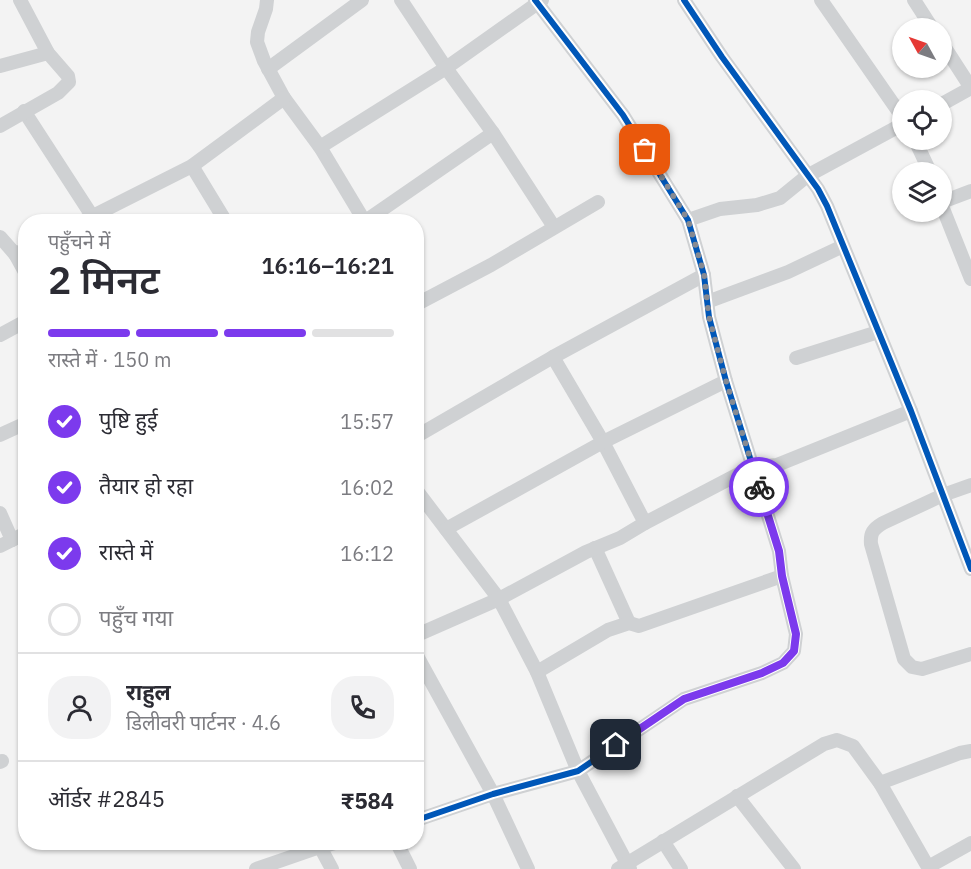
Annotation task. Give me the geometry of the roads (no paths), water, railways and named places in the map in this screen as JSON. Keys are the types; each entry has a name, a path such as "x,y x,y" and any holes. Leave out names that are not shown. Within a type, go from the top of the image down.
{"street":[{"path":"0,126 58,93 69,82 68,76 48,53 20,0"},
{"path":"267,0 257,42 268,69 284,98 320,147 359,214"},
{"path":"268,69 362,0"},
{"path":"401,0 493,133 554,227"},
{"path":"684,0 722,57 818,189 827,206 911,411 971,569"},
{"path":"821,0 892,102"},
{"path":"914,0 926,18"},
{"path":"320,147 446,68 538,1 623,115 688,220 704,274 709,317 726,381 779,551 782,576 796,634 794,651 783,663 762,673 684,699 578,771 493,794 424,818"},
{"path":"0,66 48,53"},
{"path":"952,59 971,88 952,98"},
{"path":"101,214 192,166 284,98"},
{"path":"24,111 86,214"},
{"path":"688,220 720,209 757,205 780,198 807,176 892,130"},
{"path":"376,214 493,133"},
{"path":"192,166 221,214"},
{"path":"952,200 971,191"},
{"path":"424,300 491,265 598,202"},
{"path":"949,222 971,279"},
{"path":"0,237 18,250"},
{"path":"707,302 788,272 843,246"},
{"path":"424,432 553,357 704,274"},
{"path":"0,335 18,325"},
{"path":"796,358 878,332"},
{"path":"553,357 603,442 645,523"},
{"path":"446,529 603,442 726,381"},
{"path":"424,632 499,599 595,548 620,538 752,467 777,465 911,411"},
{"path":"0,435 18,427"},
{"path":"971,485 943,495 874,528 870,535 904,659 912,667 922,669 971,654"},
{"path":"424,500 499,599 537,672 578,771 625,867 737,796 824,744 837,740 853,746 880,783 928,868 971,843"},
{"path":"0,513 6,543"},
{"path":"595,548 629,623"},
{"path":"537,672 608,630 629,623 639,626 782,576"},
{"path":"424,669 493,794 528,869"},
{"path":"880,783 971,751"},
{"path":"737,796 794,869"},
{"path":"663,841 681,869"},
{"path":"256,869 306,850"},
{"path":"322,850 332,869"},
{"path":"400,850 410,869"}]}
